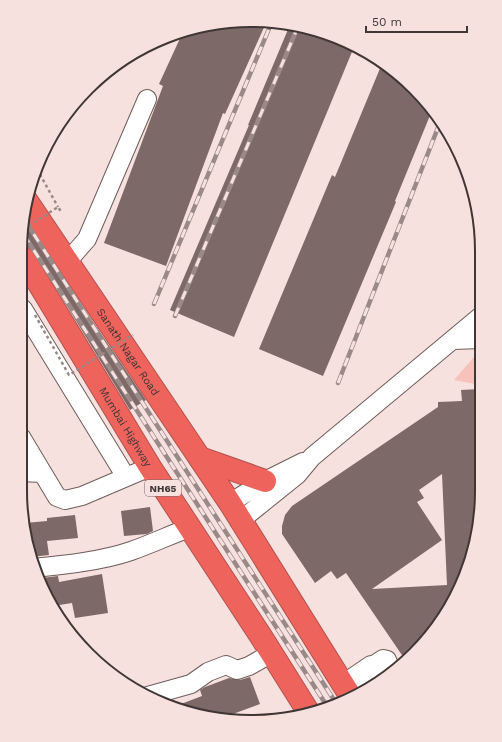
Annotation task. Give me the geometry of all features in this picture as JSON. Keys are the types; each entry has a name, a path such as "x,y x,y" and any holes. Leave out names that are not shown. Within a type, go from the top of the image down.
{"highway":[{"name":"Sanath Nagar Road","path":"31,207 236,512"},
{"name":"Mumbai Highway","path":"27,264 150,467 272,653 306,708"},
{"path":"200,458 265,481"},
{"path":"236,512 349,692"}],"street":[{"path":"67,262 87,239 147,99"},
{"path":"29,312 53,359 126,477"},
{"path":"236,512 297,475 312,457 475,321"},
{"path":"452,340 475,339"},
{"path":"53,359 76,346"},
{"path":"27,447 57,497 65,500 82,496 150,467"},
{"path":"236,512 265,481 312,457"},
{"path":"27,472 42,473"},
{"path":"41,567 92,560 130,551 189,528"},
{"path":"156,694 192,684 208,672 226,665 237,670 248,666 272,653"},
{"path":"349,692 371,665 377,669"}],"path":[{"path":"40,175 62,213"},
{"path":"28,226 58,207"},
{"path":"29,312 69,375 132,335"}],"shaded area":[{"path":"475,356 475,384 454,380"}],"building":[{"path":"236,27 264,27 225,114 223,113 166,266 104,243 163,86 159,84 180,39 207,31"},
{"path":"288,30 323,39 352,51 234,337 170,310"},
{"path":"380,68 399,83 430,116 395,201 396,202 323,376 259,349 332,175 335,177"},
{"path":"28,226 146,400 130,410 35,253 30,248 27,248"},
{"path":"475,389 475,506 471,535 458,577 445,603 429,627 402,656 346,573 337,579 331,571 315,583 282,534 282,526 285,515 292,506 438,407 438,402 462,401 461,390","holes":["442,474 447,585 372,589 442,540 417,502 424,498 419,490"]},
{"path":"150,507 153,531 147,534 124,536 121,511"},
{"path":"75,515 78,538 47,541 49,555 37,556 29,523 47,521 47,518"},
{"path":"102,574 108,613 75,618 72,603 58,605 44,578 58,576 59,582"},
{"path":"250,677 260,704 232,714 207,711 182,704 202,696 200,690 205,687 229,678 240,680"}],"railway":[{"path":"154,304 270,28"},
{"path":"175,316 296,31"},
{"path":"338,383 438,128"},
{"path":"28,226 334,699"},
{"path":"27,240 325,702"}]}
